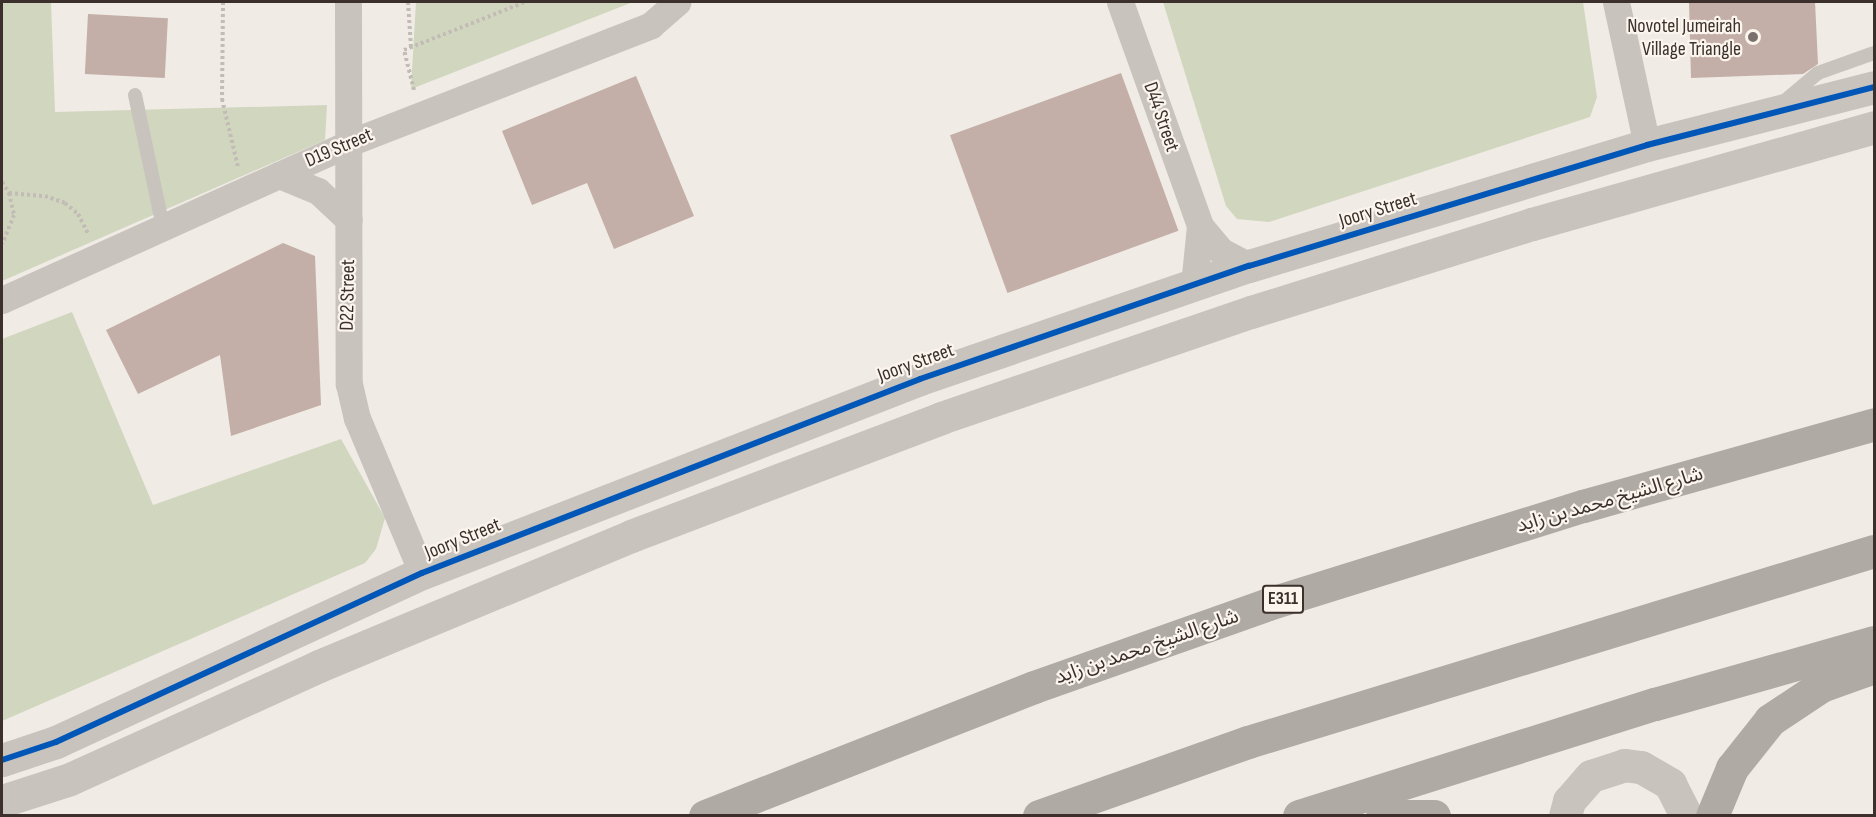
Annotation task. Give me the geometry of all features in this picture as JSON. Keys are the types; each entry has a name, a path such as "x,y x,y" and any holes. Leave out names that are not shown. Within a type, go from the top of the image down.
{"highway":[{"name":"شارع الشيخ محمد بن زايد","path":"705,816 1034,687 1268,604 1583,506 1875,424"},
{"path":"1039,816 1248,742 1875,551"},
{"path":"1299,816 1655,704 1875,642"},
{"path":"1712,816 1732,768 1770,720 1821,686 1875,667"},
{"path":"1382,816 1434,816"}],"street":[{"name":"D22 Street","path":"348,2 347,350 352,401 422,573"},
{"name":"D19 Street","path":"2,300 349,143 651,25 677,2"},
{"path":"1532,224 1550,199 1625,172 1642,156 1647,145 1616,2"},
{"name":"D44 Street","path":"1122,4 1200,226 1221,251 1249,266"},
{"name":"Joory Street","path":"2,760 56,742 422,573 868,398 1249,266 1647,145 1875,87"},
{"path":"2,801 70,779 319,666 631,536 864,446 1251,312 1532,224 1875,127"},
{"path":"279,175 318,191 349,220"},
{"name":"D44 Street","path":"1194,285 1200,226"},
{"path":"319,666 332,639 403,602 422,573"},
{"path":"1564,816 1569,801 1591,776 1624,765 1641,767 1671,784 1686,816"}],"lane":[{"path":"1774,112 1798,86 1818,73 1875,53"},
{"path":"135,95 163,227"}],"path":[{"path":"223,2 225,122 248,189"},
{"path":"408,2 411,47"},
{"path":"432,111 423,87 414,90 404,50 525,2"},
{"path":"2,182 9,194 14,215 2,244"},
{"path":"9,194 45,196 65,202 83,222 98,256"}],"green space":[{"path":"2,2 51,2 55,112 327,105 325,140 2,281"},
{"path":"416,2 633,2 411,89"},
{"path":"1163,2 1583,2 1597,97 1590,117 1269,222 1237,219 1226,206"},
{"path":"72,312 153,505 341,439 385,518 376,549 365,563 2,721 2,339"}],"building":[{"name":"Novotel Jumeirah Village Triangle","path":"1689,2 1815,2 1818,64 1803,74 1691,78"},
{"path":"88,14 168,18 165,78 85,74"},
{"path":"1121,73 1178,231 1007,293 950,135"},
{"path":"636,76 694,216 614,249 587,183 532,205 502,131"},
{"path":"283,243 315,256 321,405 231,436 220,355 138,394 106,330"}],"cycle path":[{"path":"2,760 56,742 422,573 920,379 1249,266 1647,145 1874,87"}],"place":[{"name":"Novotel Jumeirah Village Triangle","path":"1753,37"}]}
